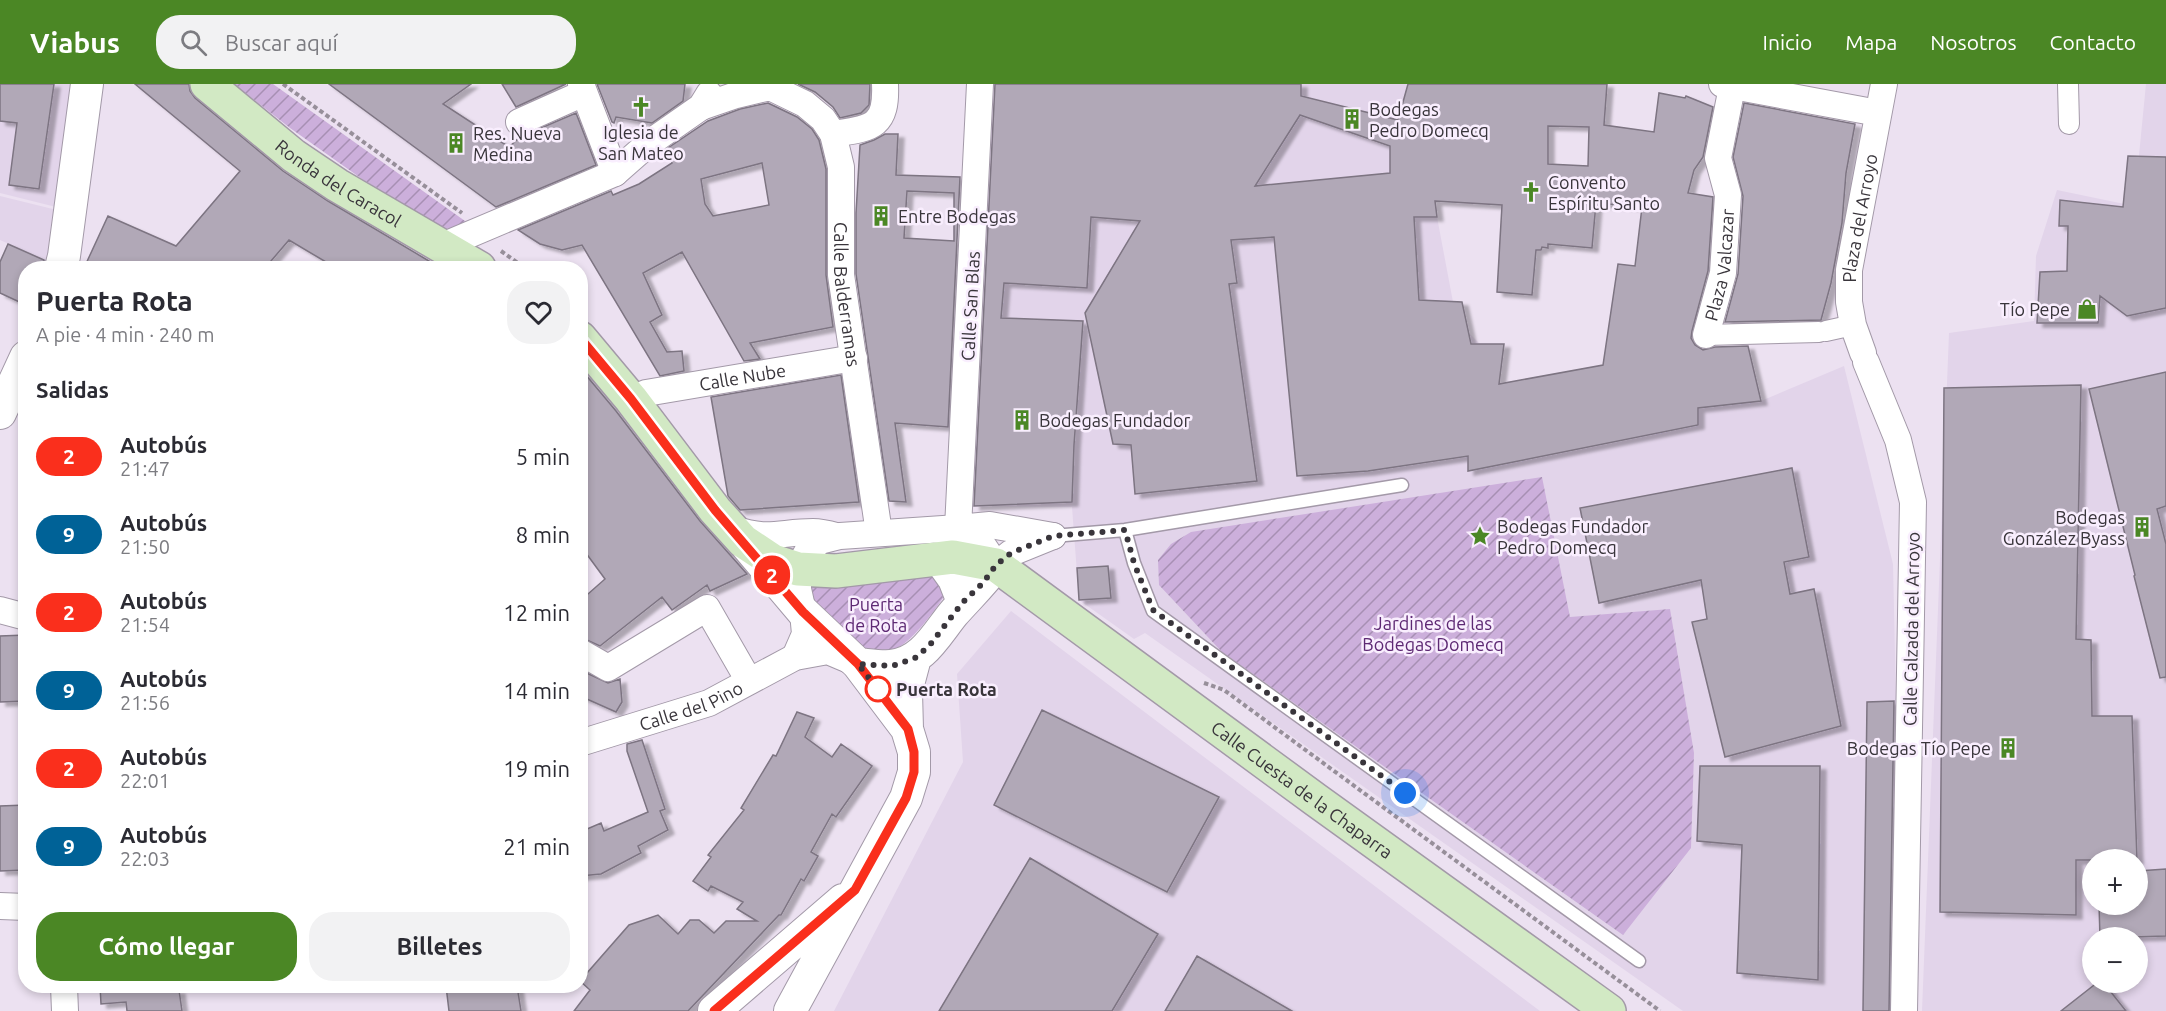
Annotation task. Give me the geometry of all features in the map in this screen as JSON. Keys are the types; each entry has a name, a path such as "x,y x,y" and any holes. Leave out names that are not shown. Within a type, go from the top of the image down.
{"main road":[{"name":"Ronda del Caracol","path":"207,84 294,156 456,260"},
{"path":"588,348 631,399 715,510 737,535 773,561 798,568 836,571 953,557 996,565"},
{"name":"Calle Cuesta de la Chaparra","path":"996,565 1609,1011"}],"street":[{"path":"63,261 87,84"},
{"path":"456,260 479,230 615,173 648,144 701,107 715,84"},
{"path":"833,134 862,130 872,126 884,109 885,84"},
{"name":"Calle San Blas","path":"958,528 980,84"},
{"name":"Plaza del Arroyo","path":"1865,358 1853,325 1849,302 1849,270 1884,84"},
{"path":"2068,84 2069,124"},
{"path":"1727,86 1878,113"},
{"name":"Plaza Valcazar","path":"1706,335 1723,273 1728,195 1718,158 1727,86"},
{"name":"Calle Balderramas","path":"701,107 736,94 770,87 805,104 823,119 833,134 841,167 841,275 879,533"},
{"path":"519,122 583,89 615,173"},
{"path":"1706,335 1822,331 1853,325"},
{"name":"Calle Nube","path":"631,399 646,393 854,358"},
{"name":"Calle Calzada del Arroyo","path":"1865,358 1898,440 1913,502 1904,1011"},
{"path":"0,413 18,374"},
{"path":"795,657 805,634 798,589 798,568 807,552 820,541 840,536 990,525 1053,536"},
{"path":"958,528 980,541 996,565"},
{"path":"737,535 769,537 814,532 840,536"},
{"path":"737,535 803,612 858,664 908,729"},
{"path":"858,664 892,666 915,658 929,646 963,602 983,583 996,565 1011,553 1053,536"},
{"path":"939,558 954,579 963,602"},
{"path":"588,657 608,668 707,608 749,681"},
{"path":"0,610 18,615"},
{"name":"Calle del Pino","path":"588,741 709,703 795,657 828,651 858,664"},
{"path":"790,1011 906,798 914,772 914,752 908,729 906,693 915,658"},
{"path":"714,1011 855,890"},
{"path":"0,906 18,907"},
{"path":"64,993 64,1011"}],"lane":[{"path":"1053,536 1125,530 1402,485"},
{"path":"1125,530 1134,563 1153,610 1639,961"}],"path":[{"path":"283,84 474,222 485,240 515,261"}],"shaded area":[{"path":"0,84 72,84 56,207 0,193"},
{"name":"Bodegas Fundador Pedro Domecq","path":"987,84 1515,84 1433,174 1437,217 1453,302 1462,302 1469,333 1479,343 1504,344 1499,384 1603,365 1614,298 1705,309 1689,368 1695,409 1761,401 1844,366 1893,564 1896,701 1890,1011 1683,1011 1145,633 1134,639 1079,600 1072,507 964,506"},
{"name":"Bodegas González Byass","path":"2146,84 2166,84 2166,1011 1922,1011 1949,333 2034,321 2036,256 2057,190 2134,206"},
{"path":"0,196 65,212 55,261 47,261 0,240"},
{"path":"1011,611 1540,1011 834,1011 963,762 957,674"}],"green space":[{"path":"234,84 273,84 472,226 453,231 439,225 362,179 290,128"},
{"name":"Jardines de las Bodegas Domecq","path":"1542,477 1570,617 1670,609 1694,753 1691,848 1623,935 1222,652 1159,585 1158,560 1171,544 1191,532"},
{"name":"Puerta de Rota","path":"934,572 941,583 943,598 916,633 892,651 879,655 866,654 852,646 812,600 811,583"}],"building":[{"path":"0,84 54,84 39,189 9,185 17,123 0,121"},
{"path":"135,84 189,84 190,91 195,98 283,171 328,201 429,261 324,261 289,240 271,261 87,261 108,216 176,246 240,171"},
{"name":"Res. Nueva Medina","path":"329,84 471,84 443,104 509,147 520,137 576,113 596,165 496,207"},
{"path":"502,84 566,84 516,107"},
{"name":"Iglesia de San Mateo","path":"597,84 685,84 683,101 652,123 616,117 614,123"},
{"path":"798,84 870,84 869,105 861,113 840,118 833,107 815,92"},
{"path":"995,84 1301,84 1301,96 1398,120 1408,84 1607,84 1604,125 1654,132 1659,93 1685,98 1686,96 1713,107 1703,157 1694,170 1688,193 1713,197 1708,271 1691,338 1695,345 1703,350 1715,347 1748,346 1761,401 1698,408 1698,425 1468,471 1468,456 1368,471 1297,476 1274,237 1231,240 1237,283 1229,284 1257,481 1135,494 1131,445 1113,444 1085,313 1140,221 1091,217 1087,288 1004,283 1001,318 1083,321 1072,502 974,506","holes":["1300,115 1390,146 1390,173 1255,186","1548,126 1589,127 1588,166 1548,164","1435,201 1502,205 1497,292 1532,295 1536,250 1541,250 1542,247 1548,248 1548,244 1592,248 1596,203 1642,207 1635,266 1618,264 1603,365 1499,384 1504,344 1471,344 1462,302 1419,300 1414,217 1437,217"]},
{"path":"768,103 797,117 812,129 819,140 826,169 826,275 833,327 750,343 760,359 744,361 682,252 643,273 662,315 650,322 667,352 682,351 684,371 660,376 582,245 562,250 540,244 518,230 611,191 613,195 639,184 672,163 665,150 708,121 740,109","holes":["762,163 769,205 713,216 705,204 701,179"]},
{"path":"1744,103 1855,124 1846,173 1842,223 1831,283 1821,320 1725,322 1738,274 1743,196 1733,157"},
{"path":"885,134 898,134 896,175 960,177 948,427 895,423 906,502 889,501 856,274 856,213 860,145","holes":["907,191 954,193 954,241 904,238"]},
{"path":"2128,156 2166,157 2166,308 2127,316 2100,296 2098,323 2037,323 2040,272 2067,271 2068,226 2059,226 2060,200 2123,207"},
{"path":"8,244 44,260 18,261 18,301 0,293 0,262"},
{"name":"Bodegas González Byass","path":"2166,372 2166,506 2157,509 2166,544 2166,677 2160,678 2089,389"},
{"path":"841,375 859,502 740,510 728,496 711,397"},
{"path":"588,378 700,521 747,574 710,591 707,585 672,610 662,597 600,646 588,641 588,594 605,579 588,556"},
{"name":"Bodegas Tío Pepe","path":"2081,385 2076,639 2091,640 2092,716 2132,716 2137,849 2082,849 2082,860 2076,860 2076,915 1940,912 1944,388"},
{"path":"1792,468 1809,557 1784,562 1790,594 1814,589 1841,726 1725,757 1692,622 1707,619 1701,580 1599,603 1580,508"},
{"path":"1108,566 1111,598 1079,600 1077,568"},
{"path":"18,635 18,701 0,702 0,636"},
{"path":"588,674 608,683 620,679 622,702 616,712 588,700"},
{"path":"1894,701 1889,1011 1863,1011 1867,702"},
{"path":"1042,710 1219,797 1167,892 994,805"},
{"path":"797,712 814,718 805,737 832,757 841,744 872,766 836,817 832,814 811,852 818,856 804,881 801,879 781,915 688,1011 574,1011 590,990 588,972 629,925 658,915 678,934 690,920 699,920 714,933 726,921 757,921 737,909 743,902 711,886 708,891 693,881 711,857 708,855 744,810 741,808 773,755 776,756"},
{"path":"642,740 665,809 660,811 668,830 638,846 641,853 601,874 588,875 588,829 601,823 604,831 648,812 627,751 627,744"},
{"path":"1700,766 1820,766 1818,980 1737,973 1742,845 1697,841"},
{"path":"18,805 18,870 0,871 0,806"},
{"path":"1030,858 1158,934 1112,1011 939,1011"},
{"path":"2166,869 2166,936 2148,937 2148,927 2100,927 2099,915 2148,915 2148,870"},
{"path":"1197,956 1292,1011 1165,1011"},
{"path":"100,993 179,993 182,1011 127,1011 126,1002 101,1004"},
{"path":"447,993 518,993 521,1011 449,1011"},
{"path":"2084,993 2112,993 2126,1011 2061,1011"}],"bus line":[{"name":"2","path":"588,348 631,399 715,510 803,612 858,664 908,729 914,752 914,772 906,798 855,890 714,1011"}],"place":[{"name":"Iglesia de San Mateo","path":"641,107"},
{"name":"Bodegas Pedro Domecq","path":"1352,119"},
{"name":"Res. Nueva Medina","path":"456,143"},
{"name":"Convento Espíritu Santo","path":"1531,192"},
{"name":"Entre Bodegas","path":"881,216"},
{"name":"Tío Pepe","path":"2087,309"},
{"name":"Bodegas Fundador","path":"1022,420"},
{"name":"Bodegas González Byass","path":"2142,527"},
{"name":"Bodegas Fundador Pedro Domecq","path":"1480,536"},
{"name":"Puerta Rota","path":"878,689"},
{"name":"Bodegas Tío Pepe","path":"2008,748"}],"route":[{"path":"878,689 883,696 858,664 892,666 915,658 929,646 963,602 983,583 996,565 1011,553 1053,536 1125,530 1134,563 1153,610 1405,793"}]}
